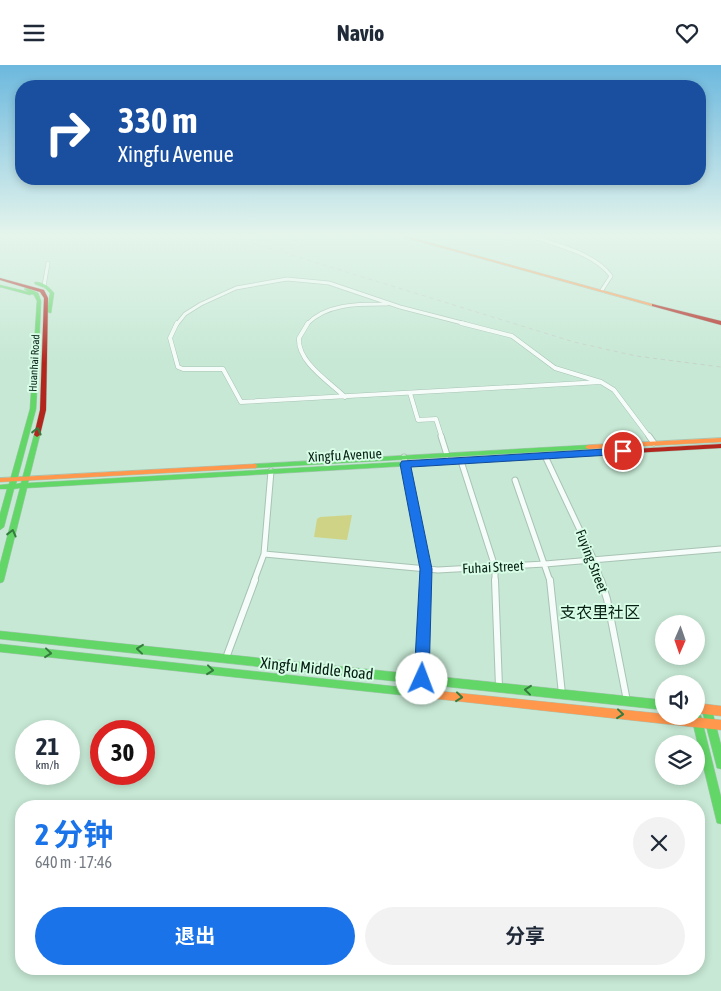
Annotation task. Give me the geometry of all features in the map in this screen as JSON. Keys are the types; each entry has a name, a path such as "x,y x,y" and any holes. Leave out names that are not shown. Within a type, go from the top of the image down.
{"main road":[{"path":"12,277 44,286 52,293 53,300 43,317"},
{"path":"563,277 721,319"},
{"path":"565,277 721,323"},
{"path":"2,282 34,296 43,317"},
{"name":"Huanhai Road","path":"0,527 33,409 46,298 42,291 2,282"},
{"name":"Huanhai Road","path":"0,580 43,410 43,317"},
{"name":"Xingfu Avenue","path":"25,482 271,471 405,461 447,455 721,440"},
{"name":"Xingfu Avenue","path":"0,487 25,482 405,461 461,461 721,446"},
{"name":"Xingfu Avenue","path":"0,480 13,483"},
{"name":"Xingfu Middle Road","path":"0,635 655,704"},
{"name":"Xingfu Middle Road","path":"0,648 655,715"},
{"path":"721,711 707,709 721,764"},
{"name":"Xingfu Middle Road","path":"705,722 721,725"},
{"path":"698,725 721,819"}],"street":[{"path":"44,286 46,277"},
{"path":"604,288 610,277"},
{"path":"601,382 241,402 226,371 223,369 184,369 178,367 170,338 178,321 192,310 227,291 249,284 300,279 330,283 392,304 512,336 555,368 601,382 614,390 654,443"},
{"path":"357,293 361,305"},
{"path":"345,397 303,353 298,339 302,329 324,311 361,305 392,304"},
{"path":"410,393 418,420 436,419 447,455"},
{"name":"Fuying Street","path":"545,456 594,560 607,599 627,701"},
{"path":"405,461 426,569 422,679"},
{"path":"461,461 495,567 499,687"},
{"path":"226,659 264,554 271,471"},
{"path":"515,479 552,589 562,694"},
{"name":"Fuhai Street","path":"264,554 438,571 545,565 721,549"}],"green space":[{"path":"352,515 347,540 314,537 317,519 320,517"}],"railway":[{"path":"363,277 574,342 636,356 721,367"}],"traffic: fast":[{"path":"37,283 47,287 52,293 49,312"},
{"path":"0,286 30,294"},
{"path":"0,527 33,409 39,301 36,294 26,289"},
{"path":"0,580 37,435"},
{"path":"254,466 588,447"},
{"path":"0,487 580,454"},
{"path":"0,635 655,704"},
{"path":"0,648 438,695"},
{"path":"707,710 721,764"},
{"path":"698,725 721,819"}],"traffic: slow":[{"path":"553,277 654,305"},
{"path":"588,447 721,440"},
{"path":"0,480 254,466"},
{"path":"438,695 721,725"},
{"path":"705,709 721,711"}],"traffic: jam":[{"path":"0,279 42,291 46,298 43,410 37,435"},
{"path":"654,305 721,323"},
{"path":"580,454 721,446"}],"district":[{"name":"支农里社区","path":"600,612"}],"route":[{"path":"422,679 426,569 405,464 623,451"}]}
